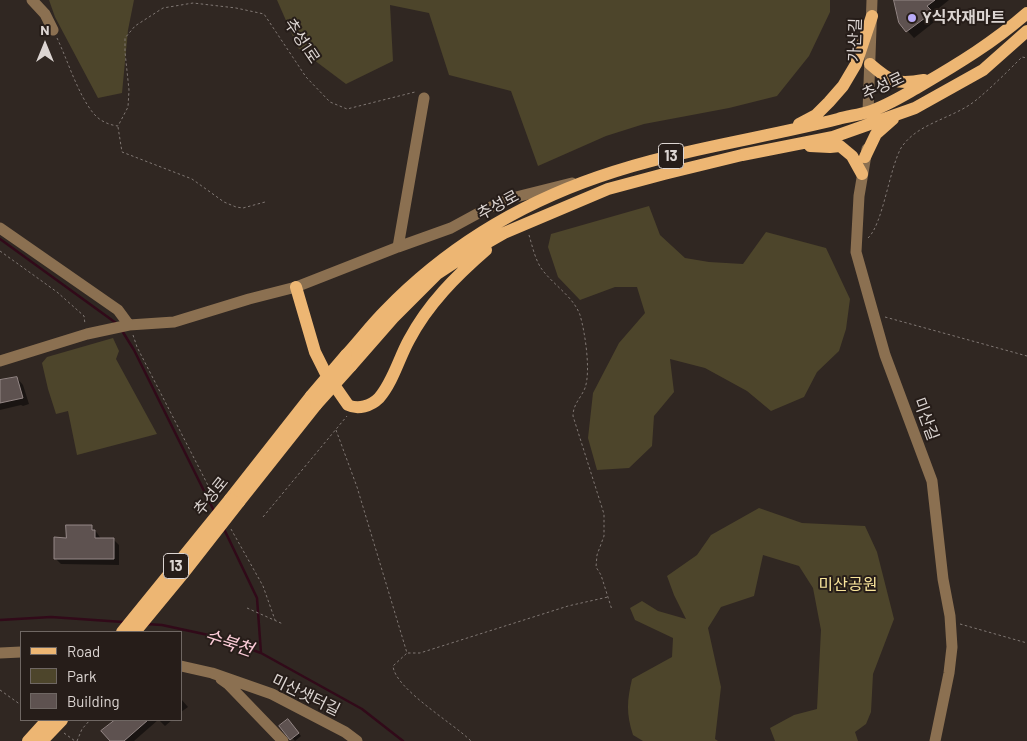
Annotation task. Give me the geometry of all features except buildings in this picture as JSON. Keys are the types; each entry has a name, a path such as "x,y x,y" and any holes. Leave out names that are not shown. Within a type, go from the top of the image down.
{"main road":[{"name":"추성로","path":"123,631 349,361 437,274 504,233 608,189 684,169 833,137 870,118 888,104 967,59 1027,13"},
{"path":"782,133 816,115 842,86 856,64 872,16"},
{"name":"추성로","path":"349,361 384,311 415,283 464,243 492,225 543,199 598,177 654,160 782,133 899,114 915,108 983,70 1027,31"},
{"path":"870,64 892,81 906,83 934,78"},
{"path":"865,157 876,134 899,114"},
{"path":"793,145 840,146 852,156 862,174"},
{"path":"296,287 315,352 325,372 348,405 358,407 370,405 379,398 385,388 408,341 426,311 460,272 504,233"},
{"name":"추성로","path":"136,631 182,575 234,500"},
{"path":"28,741 46,721"},
{"path":"42,741 62,725"}],"street":[{"path":"32,0 45,14 52,30"},
{"name":"가산길","path":"870,118 872,0"},
{"path":"398,247 424,98"},
{"name":"미산길","path":"870,118 872,128 859,196 856,252 885,355 932,481 950,616 952,647 950,673 935,741"},
{"path":"0,362 87,334 126,326 174,322 296,287 451,228 512,198 598,177"},
{"path":"0,228 118,310 126,326"},
{"path":"0,652 20,652"},
{"name":"미산샛터길","path":"182,666 212,673 272,694 345,732 357,741"},
{"path":"212,673 228,684 283,741"}],"path":[{"name":"추성1로","path":"118,126 128,107 130,90 125,38 134,26 162,8 193,3 236,8 264,14 306,77 330,102 347,109 415,92 424,98"},
{"path":"52,30 94,114 108,125 118,126 122,152 192,179 224,202 236,208 265,202"},
{"path":"857,243 870,236 877,223 890,177 901,148 914,134 973,102 1027,54"},
{"path":"1022,57 1027,58"},
{"path":"527,224 540,267 571,300 579,314 584,334 587,367 585,386 573,408 573,416 604,514 604,536 597,555 596,567 612,610"},
{"path":"0,251 56,292 84,316 87,334"},
{"path":"876,321 886,316 1027,356"},
{"path":"126,326 216,501"},
{"path":"263,517 349,414 350,406"},
{"path":"336,430 357,487 407,653"},
{"path":"229,526 263,586 275,620"},
{"path":"470,741 402,685 394,672 393,666 407,653 420,653 568,606 608,597"},
{"path":"247,608 283,624"},
{"path":"950,616 954,622 1027,643"},
{"path":"0,690 20,704"},
{"path":"62,725 76,741 82,729 89,721"}],"green space":[{"path":"49,0 134,0 128,30 122,93 98,98 55,17"},
{"path":"277,0 830,0 830,12 809,56 777,96 729,108 644,124 606,136 538,166 511,91 449,75 429,13 390,5 393,61 346,84 298,48"},
{"path":"649,206 660,235 685,258 709,262 743,264 766,232 826,248 850,299 846,329 839,351 817,372 804,397 771,411 747,391 705,368 670,359 674,392 654,416 652,446 629,468 597,470 588,438 593,393 619,343 645,313 637,287 615,287 580,300 558,277 548,247 551,234"},
{"path":"113,338 119,351 116,359 157,434 77,455 68,411 56,414 42,363 47,357"},
{"name":"미산공원","path":"759,508 802,523 865,526 877,552 894,619 873,674 871,712 866,724 855,732 858,741 775,741 770,728 794,715 817,709 821,630 813,588 799,566 763,555 754,596 721,607 708,628 721,687 715,739 718,741 643,741 633,735 629,720 628,701 632,679 672,657 673,638 635,620 630,608 642,601 658,611 686,619 667,576 697,555 711,535"}],"waterway":[{"path":"0,239 116,323"},
{"path":"121,329 134,350 214,511"},
{"path":"224,529 257,598 261,653"},
{"name":"수북천","path":"0,620 51,617 123,622"},
{"name":"수북천","path":"146,624 162,625 213,636 261,653 362,709 403,741"}],"place":[{"name":"Y식자재마트","path":"912,18"}]}
